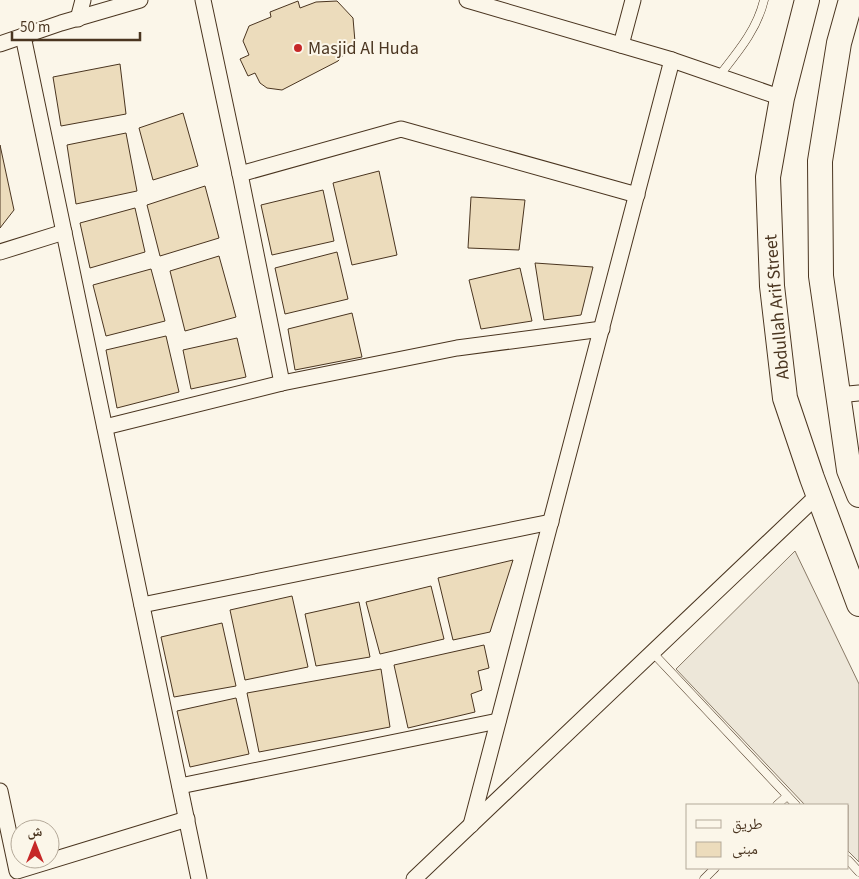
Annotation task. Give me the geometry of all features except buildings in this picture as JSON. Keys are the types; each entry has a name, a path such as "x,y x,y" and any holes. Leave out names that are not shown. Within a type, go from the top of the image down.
{"main road":[{"name":"Abdullah Arif Street","path":"807,0 782,98 768,177 772,286 785,398 818,495 859,604"},
{"path":"851,0 839,43 820,161 821,276 849,394 849,470 859,495"}],"street":[{"path":"78,19 83,0"},
{"path":"0,44 140,0"},
{"path":"202,0 240,174 282,383"},
{"path":"467,0 672,60 782,98"},
{"path":"620,45 633,0"},
{"path":"23,36 199,879"},
{"path":"471,825 672,60"},
{"path":"240,174 401,129 637,195"},
{"path":"0,252 64,232"},
{"path":"105,427 282,383 457,348 602,329"},
{"path":"414,879 818,495"},
{"path":"142,605 551,522"},
{"path":"180,786 498,721"},
{"path":"0,791 17,871 187,819"}],"lane":[{"path":"719,76 749,37 759,18 764,0"},
{"path":"652,652 795,804"},
{"path":"778,804 787,796"},
{"path":"849,861 859,872"},
{"path":"704,879 714,869"}],"shaded area":[{"path":"795,551 859,684 859,862 849,852 849,804 804,804 676,669"}],"place":[{"name":"Masjid Al Huda","path":"298,48"}]}
